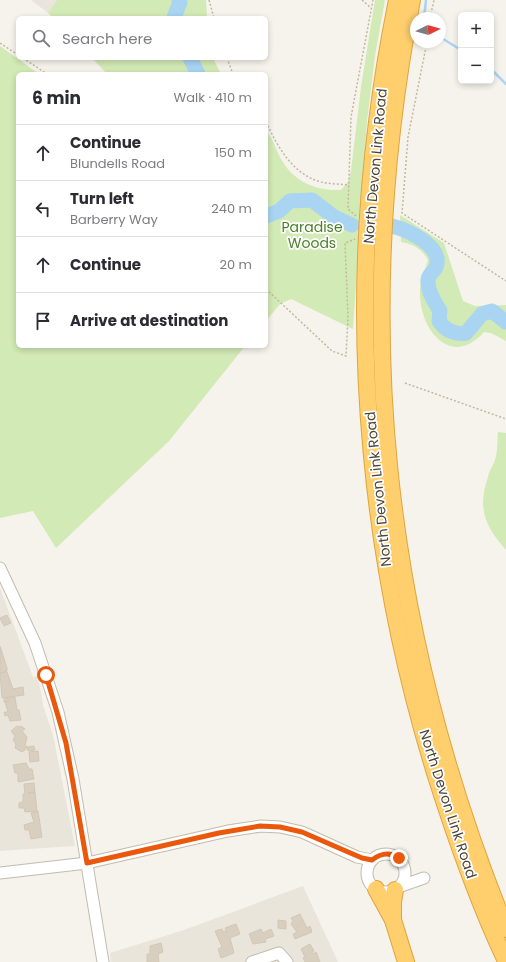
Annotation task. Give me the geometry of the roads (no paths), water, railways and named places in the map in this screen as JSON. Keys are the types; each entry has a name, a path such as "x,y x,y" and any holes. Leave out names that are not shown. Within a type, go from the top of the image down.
{"highway":[{"name":"North Devon Link Road","path":"397,0 377,123 369,217 366,353 374,471 388,578 415,699 445,804 484,910 506,961"},
{"name":"North Devon Link Road","path":"412,0 400,61 392,125 381,261 380,352 389,470 403,576 425,685 462,812 482,869 506,929"},
{"path":"372,883 393,920 406,962"},
{"path":"393,920 393,902 398,888"},
{"path":"484,910 500,962"}],"street":[{"path":"0,568 35,643 58,712 73,779 103,962"},
{"path":"0,873 87,863 253,826 275,827 302,832 360,858 372,860"},
{"path":"340,849 372,883 383,892 424,878 405,867 399,858 390,854 381,854 372,860 368,868 372,883"},
{"path":"398,888 405,877 405,867"},
{"path":"252,962 279,953 287,962"}],"waterway":[{"path":"175,16 180,2 179,0"},
{"path":"425,12 426,0"},
{"path":"446,41 458,48"},
{"path":"191,60 197,72"},
{"path":"494,72 506,84"},
{"path":"268,215 279,211 290,201 312,200 334,217 352,225"},
{"path":"392,226 415,235 423,240 435,252 437,259 436,267 428,279 428,286 440,311 439,321 444,327 454,332 466,333 482,314 492,311 506,322"}],"park label":[{"name":"Paradise Woods","path":"312,236"}]}
